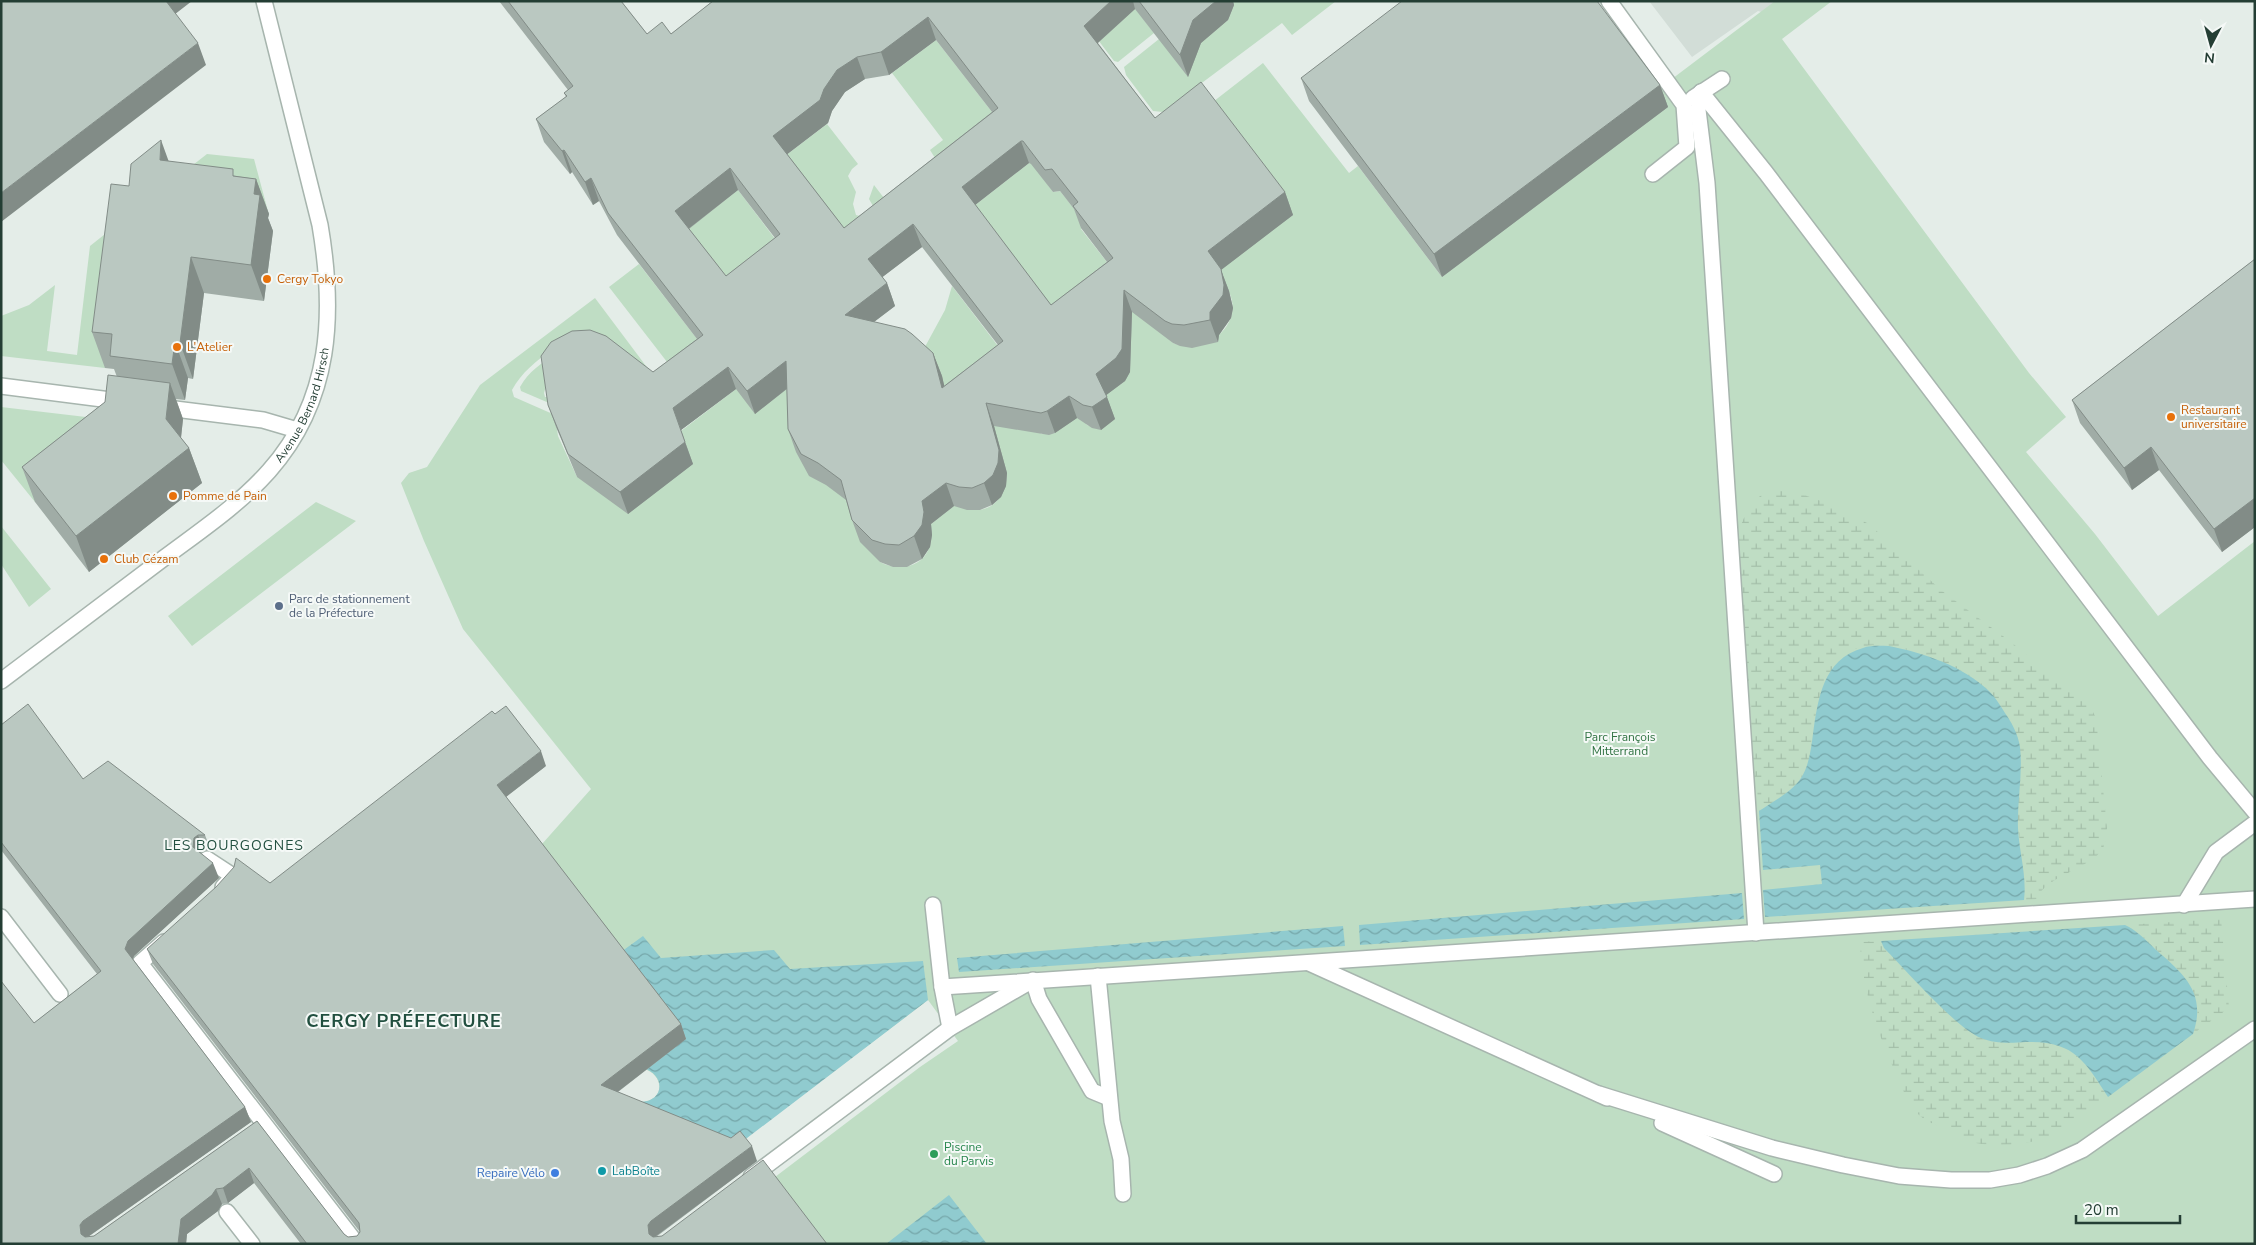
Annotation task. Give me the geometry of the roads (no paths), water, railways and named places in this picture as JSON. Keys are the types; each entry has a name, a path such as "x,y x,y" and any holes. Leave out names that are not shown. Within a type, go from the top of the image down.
{"street":[{"name":"Avenue Bernard Hirsch","path":"1,681 231,507 269,471 297,430 312,399 324,360 329,317 328,285 320,224 264,1"},
{"path":"1609,1 1684,105 1687,148 1654,174"},
{"path":"1684,105 1722,79"},
{"path":"1701,92 1766,173 2210,758 2255,812"},
{"path":"1701,92 1698,110 1707,183 1756,933"},
{"path":"1,386 263,420 297,430"},
{"path":"2184,905 2216,852 2255,823"},
{"path":"206,859 233,876 215,896"},
{"path":"942,987 2255,899"},
{"path":"933,905 942,987 950,1028"},
{"path":"1,917 60,994"},
{"path":"174,933 140,964 356,1244"},
{"path":"1307,962 1767,1171 1772,1148"},
{"path":"1098,976 1109,1098 1121,1159 1123,1194"},
{"path":"739,1186 950,1028 1033,980"},
{"path":"1033,980 1039,999 1092,1091 1109,1098"},
{"path":"1599,1094 1772,1148 1843,1165 1899,1176 1951,1180 1990,1180 2019,1175 2047,1166 2082,1150 2255,1029"},
{"path":"248,1136 264,1124"},
{"path":"227,1212 252,1244"}],"water":[{"path":"1869,646 1889,646 1916,652 1967,674 1991,693 2012,725 2019,742 2021,757 2018,828 2024,873 2024,900 1765,917 1763,890 1822,884 1820,865 1763,870 1759,811 1792,788 1804,773 1809,757 1820,694 1831,671 1839,661 1850,653"},
{"path":"1742,893 1744,919 1360,945 1359,925"},
{"path":"2125,925 2141,936 2183,976 2195,996 2197,1020 2193,1034 2108,1097 2084,1063 2067,1049 2042,1043 2003,1043 1981,1038 1971,1032 1931,998 1884,948 1881,941"},
{"path":"1343,926 1345,946 959,972 957,958"},
{"path":"643,936 661,958 774,950 790,969 923,961 928,1000 734,1148 639,1102 647,1101 658,1094 659,1082 656,1076 643,1068 603,965"},
{"path":"949,1195 987,1244 886,1244"}],"place":[{"name":"Cergy Tokyo","path":"267,279"},
{"name":"L'Atelier","path":"177,347"},
{"name":"Restaurant universitaire","path":"2171,417"},
{"name":"Pomme de Pain","path":"173,496"},
{"name":"Club Cézam","path":"104,559"},
{"name":"Parc de stationnement de la Préfecture","path":"279,606"},
{"name":"Piscine du Parvis","path":"934,1154"},
{"name":"LabBoîte","path":"602,1171"},
{"name":"Repaire Vélo","path":"555,1173"}],"district":[{"name":"LES BOURGOGNES","path":"234,845"},
{"name":"CERGY PRÉFECTURE","path":"404,1021"}],"park label":[{"name":"Parc François Mitterrand","path":"1620,744"}]}
